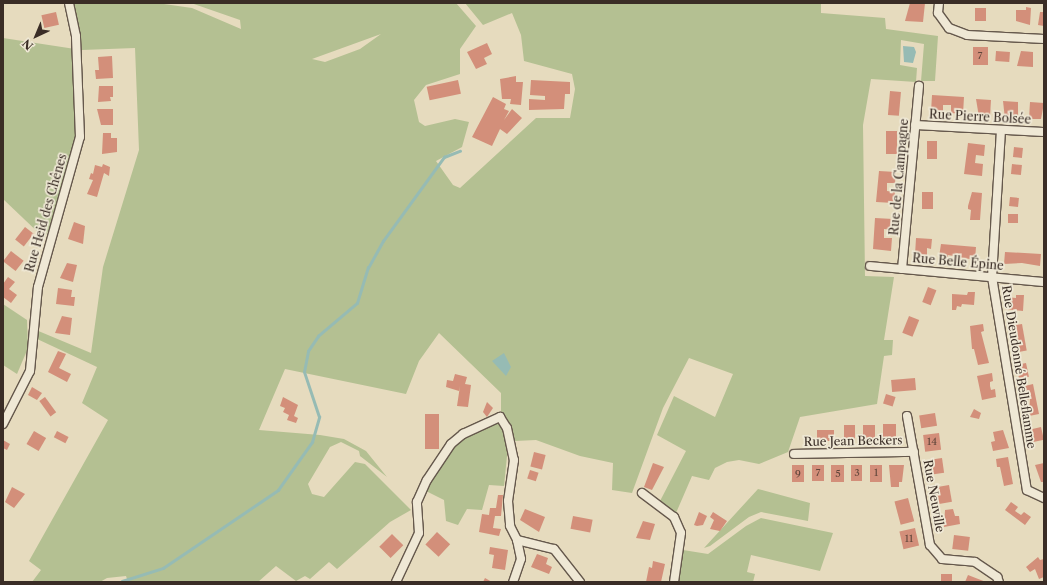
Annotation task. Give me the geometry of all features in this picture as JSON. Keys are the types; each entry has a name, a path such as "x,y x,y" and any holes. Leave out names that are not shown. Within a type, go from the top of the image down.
{"street":[{"name":"Rue Heid des Chênes","path":"3,424 30,371 38,287 80,137 76,36 69,3"},
{"path":"939,3 938,13 949,28 967,35 1044,39"},
{"name":"Rue de la Campagne","path":"902,269 919,86"},
{"name":"Rue Pierre Bolsée","path":"915,125 1044,132"},
{"path":"992,277 1001,130"},
{"name":"Rue Belle Épine","path":"870,266 1044,282"},
{"name":"Rue Dieudonné Belleflamme","path":"992,277 1027,490 1044,498"},
{"name":"Rue Neuville","path":"907,416 930,545 942,559 976,562 997,576 999,582"},
{"path":"396,582 419,534 417,502 427,480 451,444 463,434 500,417 507,428 514,460 508,501 510,526 517,540 521,559 513,582"},
{"name":"Rue Jean Beckers","path":"794,454 914,452"},
{"path":"642,493 674,517 680,533 674,582"},
{"path":"517,540 554,548 580,582"}],"green space":[{"path":"72,3 157,3 192,8 241,29 240,20 191,3 456,3 476,26 460,49 460,74 426,85 414,100 419,122 425,126 455,119 469,122 462,147 436,161 453,185 460,188 536,118 570,118 575,89 572,74 524,61 521,35 512,13 483,25 465,3 821,3 821,13 885,18 886,29 938,36 935,81 921,81 924,44 901,40 900,65 917,68 916,82 871,79 863,125 865,276 894,277 884,340 893,340 892,355 884,356 877,404 800,417 788,452 759,464 739,460 727,462 715,468 709,480 692,476 676,513 660,501 686,451 657,435 674,396 715,417 733,374 689,358 663,408 632,493 612,490 613,463 580,456 536,440 515,441 501,411 501,393 439,333 419,361 406,394 285,369 259,430 320,435 344,439 366,451 387,477 360,456 359,451 341,442 330,447 308,484 312,494 324,497 355,462 365,464 411,510 390,522 337,569 329,562 310,579 305,576 296,581 276,566 258,582 128,582 126,576 107,578 100,582 32,582 41,570 29,561 108,420 82,403 97,367 35,338 36,330 91,353 103,267 139,150 135,48 82,50","holes":["381,34 360,49 325,62 312,59"]},
{"path":"3,38 75,49 76,145 51,226 44,238 3,199"},
{"path":"3,304 27,320 28,348 17,374 3,365"},
{"path":"499,421 508,446 504,486 489,485 482,510 467,509 458,525 446,521 444,500 426,491 453,447 467,432"},
{"path":"758,489 810,503 808,521 761,512 749,517 710,546 704,548"},
{"path":"761,518 833,533 820,571 751,555 747,572 755,574 753,582 678,582 683,550 708,554 746,526"}],"water":[{"path":"903,46 914,47 916,52 913,63 904,62"},
{"path":"504,353 511,367 506,376 492,361"}],"building":[{"path":"910,3 925,3 923,22 905,21"},
{"path":"1026,7 1031,8 1030,25 1016,21 1016,10 1026,10"},
{"path":"975,8 986,8 986,21 975,21"},
{"path":"56,12 59,25 44,28 41,15"},
{"path":"1040,12 1044,12 1044,26 1038,25"},
{"path":"487,43 492,54 484,58 487,64 476,69 467,52"},
{"path":"973,47 988,47 988,65 973,65"},
{"path":"996,51 1010,52 1009,62 995,61"},
{"path":"1021,51 1033,52 1033,67 1017,66"},
{"path":"112,56 113,78 96,79 95,70 99,70 98,57"},
{"path":"516,76 516,82 523,82 521,105 510,104 511,99 502,99 500,79"},
{"path":"458,80 461,94 430,100 427,87"},
{"path":"531,80 570,82 570,94 565,94 564,109 529,110 529,99 545,100 545,96 530,95"},
{"path":"99,86 113,86 113,97 110,97 111,101 98,102"},
{"path":"890,91 901,92 899,116 888,115"},
{"path":"932,95 964,97 963,114 951,113 951,105 943,105 943,113 931,112"},
{"path":"493,97 506,104 504,109 509,111 504,120 512,109 522,118 507,134 500,129 492,146 472,137"},
{"path":"976,99 991,100 990,117 979,117"},
{"path":"1003,101 1018,102 1018,119 1005,119"},
{"path":"1030,102 1044,103 1041,119 1029,119"},
{"path":"97,109 113,109 113,125 101,125"},
{"path":"886,131 897,131 897,154 886,154"},
{"path":"103,133 111,133 111,138 117,138 117,152 102,154"},
{"path":"927,141 937,141 937,159 927,159"},
{"path":"968,143 985,145 984,156 976,155 975,163 983,164 982,176 964,174"},
{"path":"1014,147 1023,148 1022,158 1013,157"},
{"path":"103,164 110,167 109,176 104,173 97,197 87,194 93,180 89,179 91,173 93,174 95,165 102,167"},
{"path":"1012,164 1022,165 1021,175 1011,174"},
{"path":"879,171 896,172 895,183 887,183 887,191 895,192 894,203 876,202"},
{"path":"922,192 933,192 933,209 922,209"},
{"path":"972,192 982,193 980,220 970,220 971,210 968,209 968,206"},
{"path":"1010,197 1019,198 1018,207 1009,206"},
{"path":"1008,214 1018,214 1018,223 1008,223"},
{"path":"875,218 893,219 893,230 884,229 884,238 892,238 891,251 873,249"},
{"path":"74,222 85,226 83,244 68,239"},
{"path":"25,227 34,234 24,246 15,240"},
{"path":"916,238 932,239 931,249 927,248 927,256 915,255"},
{"path":"941,244 976,247 975,260 948,255 948,257 939,257"},
{"path":"11,251 24,261 16,271 3,261"},
{"path":"1005,252 1041,254 1040,266 1022,263 1004,264"},
{"path":"67,263 77,265 73,282 60,278"},
{"path":"8,277 15,282 9,289 17,295 11,303 3,297 3,284"},
{"path":"928,287 936,290 931,305 922,302"},
{"path":"58,288 72,290 71,297 75,297 74,306 56,304"},
{"path":"968,292 975,292 974,305 962,304 961,307 957,306 956,310 952,310 952,294 967,295"},
{"path":"1016,295 1024,295 1023,311 1005,309 1005,297 1016,298"},
{"path":"62,316 72,318 70,335 55,333"},
{"path":"909,316 919,320 912,337 902,333"},
{"path":"983,324 984,331 981,332 989,363 978,365 974,349 972,349 970,326"},
{"path":"1022,324 1027,351 1014,353 1009,326"},
{"path":"58,351 66,354 59,368 71,374 67,382 48,372"},
{"path":"1026,363 1029,377 1019,379 1016,365"},
{"path":"992,373 993,381 990,382 990,386 991,390 995,389 996,397 982,400 977,376"},
{"path":"455,374 467,377 465,384 471,385 468,407 457,406 460,386 459,391 446,387 447,380 453,381"},
{"path":"915,378 916,390 892,392 891,380"},
{"path":"1033,384 1039,414 1029,416 1030,399 1026,400 1021,387"},
{"path":"32,387 42,393 37,400 28,395"},
{"path":"886,394 896,397 893,406 883,404"},
{"path":"45,397 56,412 51,416 39,401"},
{"path":"283,397 298,405 294,416 298,418 296,423 287,420 289,415 283,412 285,408 280,406"},
{"path":"487,402 493,408 487,417 483,412"},
{"path":"974,409 981,413 979,419 970,417"},
{"path":"935,413 937,426 921,428 919,416"},
{"path":"425,414 439,414 439,449 425,449"},
{"path":"883,424 896,424 896,440 883,440"},
{"path":"844,425 855,425 855,440 844,440"},
{"path":"863,425 875,425 875,440 863,440"},
{"path":"1041,427 1044,440 1032,442 1029,430"},
{"path":"817,430 834,430 834,441 817,441"},
{"path":"1003,430 1009,448 993,451 991,442 995,441 993,432"},
{"path":"34,431 46,438 39,451 26,444"},
{"path":"57,431 69,437 65,443 54,437"},
{"path":"939,433 941,450 925,452 923,435"},
{"path":"3,440 10,444 7,450 3,448"},
{"path":"534,452 546,455 542,469 530,467"},
{"path":"1008,457 1013,484 1004,486 1000,467 997,467 996,459"},
{"path":"942,458 944,473 932,475 930,460"},
{"path":"653,463 664,467 652,490 644,487"},
{"path":"1044,463 1044,482 1041,482 1035,465"},
{"path":"792,465 804,465 804,482 792,482"},
{"path":"812,465 824,465 824,481 812,481"},
{"path":"831,465 844,465 844,482 831,482"},
{"path":"851,465 862,465 862,481 851,481"},
{"path":"870,465 882,465 882,482 870,482"},
{"path":"889,465 904,465 902,482 899,482 899,487 891,487"},
{"path":"530,470 539,473 536,481 527,479"},
{"path":"949,485 952,502 936,505 933,488"},
{"path":"12,487 25,494 14,508 5,502"},
{"path":"498,495 503,495 501,516 495,516 493,528 501,529 499,536 479,532 482,514 489,515 490,508 496,508"},
{"path":"908,498 914,521 901,525 894,502"},
{"path":"1011,502 1018,507 1015,511 1021,515 1024,512 1031,517 1025,525 1005,510"},
{"path":"525,509 545,517 539,532 520,520"},
{"path":"953,509 955,516 959,516 960,524 944,527 945,510"},
{"path":"699,512 707,516 703,525 697,526 694,525"},
{"path":"713,512 727,521 720,531 710,529 714,520 710,517"},
{"path":"573,516 593,520 590,533 571,529"},
{"path":"643,521 655,524 650,540 636,538"},
{"path":"915,528 919,546 903,549 899,532"},
{"path":"437,532 450,544 439,557 425,544"},
{"path":"392,534 403,545 391,558 379,547"},
{"path":"954,535 970,537 968,551 952,549"},
{"path":"490,547 508,550 505,570 492,568 494,555 489,554"},
{"path":"537,554 548,558 546,564 552,567 549,574 531,567"},
{"path":"1038,557 1040,560 1044,559 1044,577 1039,579 1035,569 1030,572 1026,567"},
{"path":"653,561 665,564 661,582 646,582 649,567 652,568"},
{"path":"941,574 952,574 952,582 941,582"},
{"path":"968,575 986,582 965,582"},
{"path":"485,578 492,582 483,582"}],"waterway":[{"path":"122,581 163,568 278,490 312,442 319,417 304,372 308,351 318,336 357,303 368,268 383,241 444,157 460,151"}]}
